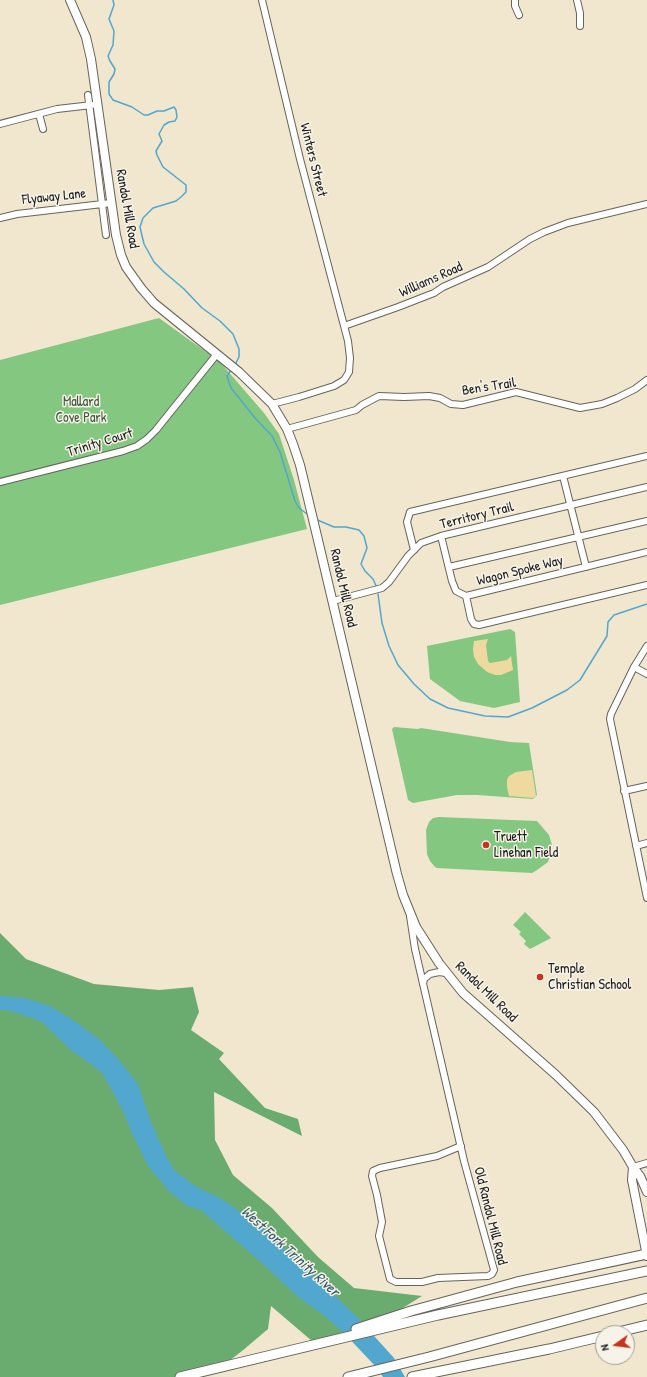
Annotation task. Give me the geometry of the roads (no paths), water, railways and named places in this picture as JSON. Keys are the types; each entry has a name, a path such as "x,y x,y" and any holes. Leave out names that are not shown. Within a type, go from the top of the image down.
{"highway":[{"path":"302,1348 411,1311 517,1282 647,1255"},
{"path":"180,1377 414,1321 647,1271"},
{"path":"348,1377 429,1358 647,1298"},
{"path":"635,1328 647,1325"},
{"path":"412,1377 549,1349 595,1338"}],"main road":[{"name":"Randol Mill Road","path":"70,0 86,37 91,59 111,203 121,255 132,276 154,303 239,372 272,404 287,429 300,465 397,874 416,927 446,973 463,993 556,1075 594,1112 616,1139 640,1176 647,1192"},
{"path":"633,1167 632,1180 647,1255"}],"street":[{"name":"Winters Street","path":"262,0 300,159 344,326"},
{"path":"515,0 515,6 519,15"},
{"path":"577,0 580,13 580,26"},
{"name":"Randol Mill Road","path":"88,95 106,235"},
{"path":"0,124 57,109 98,105"},
{"path":"39,114 43,129"},
{"name":"Flyaway Lane","path":"0,218 17,214 111,203"},
{"name":"Williams Road","path":"344,326 434,293 443,287 488,267 523,243 544,232 568,223 647,204"},
{"path":"272,404 321,391 344,380 349,372 350,358 344,326"},
{"name":"Trinity Court","path":"0,482 123,451 137,446 156,430 217,354"},
{"name":"Ben's Trail","path":"287,429 356,410 379,396 429,396 440,398 451,404 463,405 516,392 580,408 602,404 617,398 635,389 647,380"},
{"path":"414,550 407,522 410,512 647,456"},
{"path":"563,476 586,567"},
{"name":"Territory Trail","path":"333,601 382,588 421,543 441,536 647,487"},
{"path":"449,567 647,520"},
{"name":"Wagon Spoke Way","path":"441,536 456,591 466,596 647,552"},
{"path":"466,596 471,619 474,624 479,625 647,585"},
{"path":"647,646 634,667 610,719 647,897"},
{"path":"634,667 647,674"},
{"path":"624,791 647,786"},
{"path":"636,846 647,842"},
{"name":"Old Randol Mill Road","path":"409,911 411,931 423,986 461,1146 494,1270 492,1274 488,1276 438,1278 422,1282 396,1282 390,1279 379,1236 382,1222 372,1176 373,1171 380,1168 437,1156 461,1146"},
{"path":"423,986 424,979 430,974 439,972 446,973"},
{"path":"633,1167 647,1163"}],"water":[{"path":"0,996 25,998 50,1006 73,1020 100,1040 120,1061 138,1084 151,1122 166,1156 175,1171 197,1187 220,1198 266,1230 357,1317 394,1358 405,1377 383,1377 377,1368 344,1333 326,1317 297,1296 201,1210 187,1206 170,1192 148,1166 124,1113 103,1074 72,1051 42,1022 7,1010 0,1010"}],"waterway":[{"path":"113,0 114,5 109,19 114,31 113,45 108,56 115,69 109,82 109,94 113,100 132,107 144,115 157,111 164,111 174,107 177,117 175,121 164,125 159,134 162,141 156,151 163,167 186,185 186,192 176,201 153,208 143,218 140,227 144,244 154,262 184,289 202,308 220,321 233,334 239,349 239,357 235,365"},
{"path":"231,370 227,376 231,388 255,418 272,436 280,452 295,501 299,508 307,514"},
{"path":"315,519 334,527 346,527 359,530 364,536 367,548 361,564 365,571 373,579 377,588"},
{"path":"378,594 382,623 389,646 398,665 414,684 430,699 448,708 485,716 508,717 532,708 567,690 580,680 607,636 608,622 614,615 647,604"}],"place":[{"name":"Truett Linehan Field","path":"486,845"},
{"name":"Temple Christian School","path":"540,977"}],"park label":[{"name":"Mallard Cove Park","path":"81,410"}],"water label":[{"name":"West Fork Trinity River","path":"290,1252"}]}
